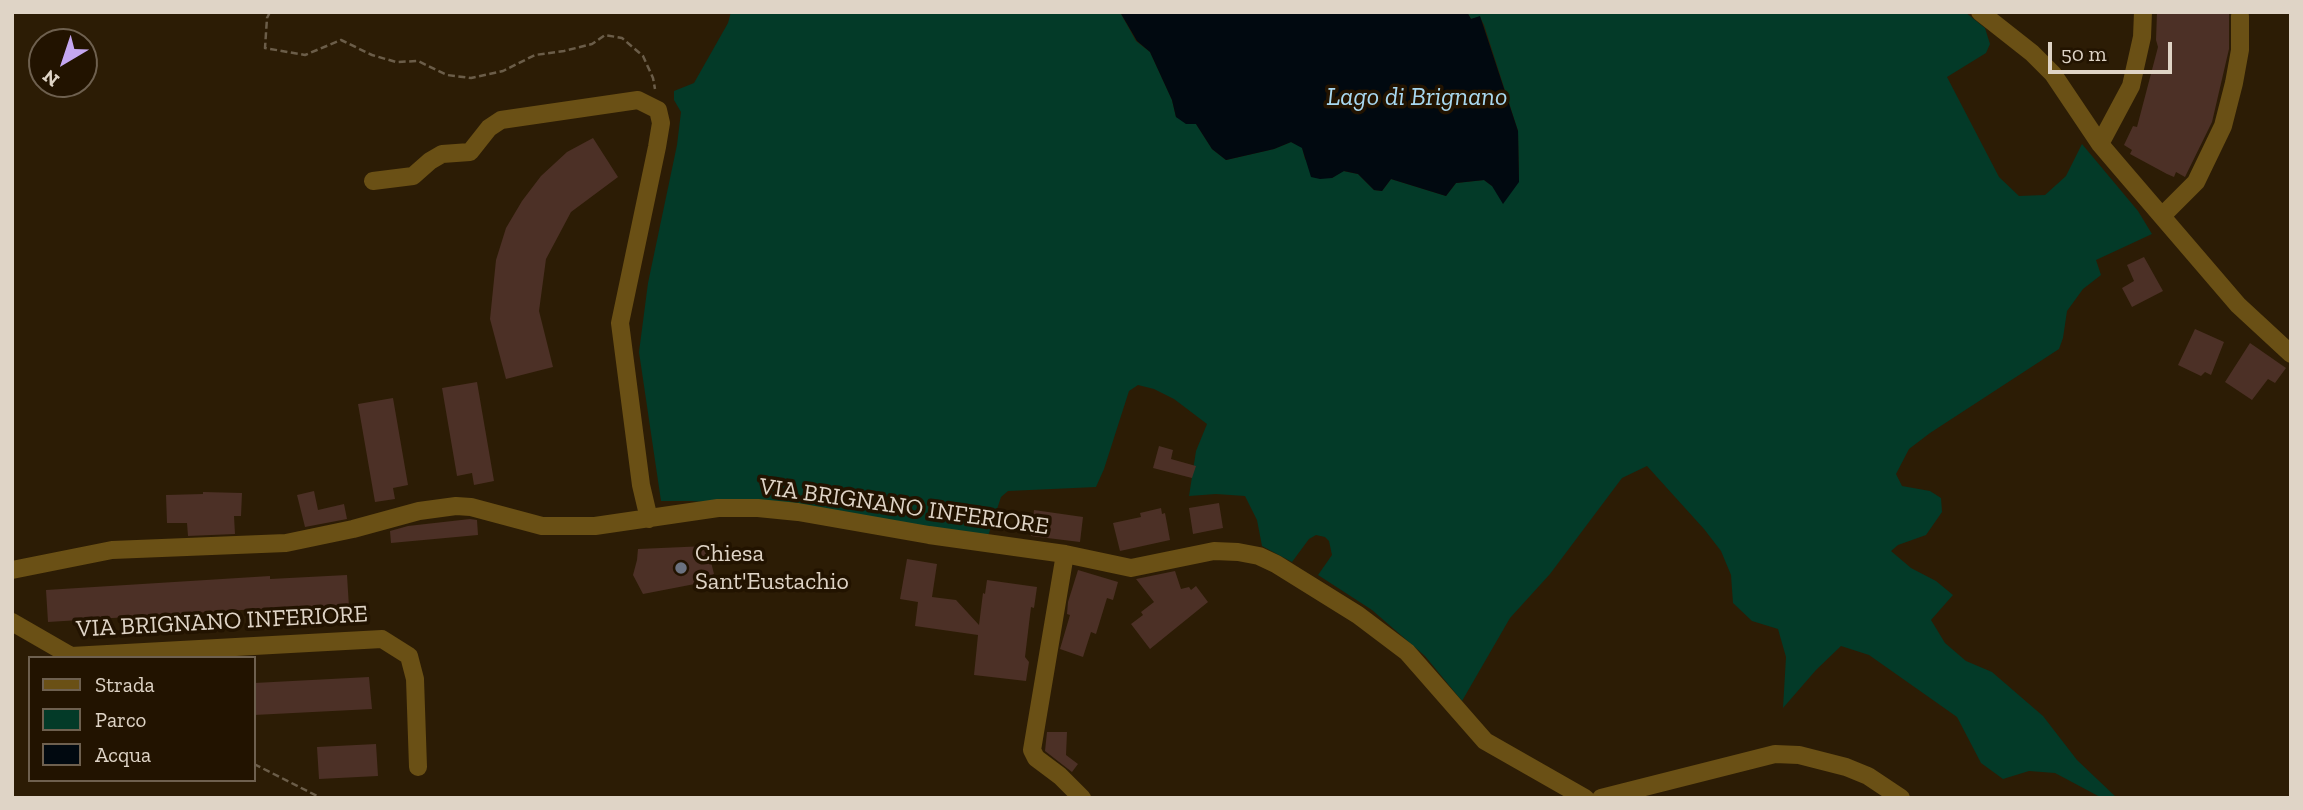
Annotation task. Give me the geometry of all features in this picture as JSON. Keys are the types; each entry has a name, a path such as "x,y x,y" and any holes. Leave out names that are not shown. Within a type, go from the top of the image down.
{"street":[{"path":"1980,12 2032,53 2053,74 2100,144 2238,305 2291,354"},
{"path":"2100,144 2131,86 2142,37 2143,12"},
{"path":"2162,216 2196,182 2222,125 2240,50 2240,16"},
{"path":"373,181 413,176 429,161 442,154 470,152 489,128 501,120 638,100 658,110 661,123 657,148 620,323 641,485 649,519"},
{"name":"VIA BRIGNANO INFERIORE","path":"12,570 112,550 286,543 444,506 471,507 542,526 594,527 719,508 758,508 799,512 1131,568 1213,551 1249,553 1276,564 1348,609 1407,652 1485,741 1585,798"},
{"path":"1065,555 1032,750 1036,758 1060,776 1082,798"},
{"name":"VIA BRIGNANO INFERIORE","path":"12,622 72,656 382,639 410,656 415,680 418,766"},
{"path":"1601,798 1775,754 1799,755 1846,766 1868,776 1901,798"}],"path":[{"path":"270,12 267,18 265,48 305,55 341,40 396,62 418,61 447,75 471,78 503,71 535,55 592,44 605,35 622,38 643,56 653,78 658,110"},
{"path":"256,765 321,798"}],"green space":[{"path":"731,12 1120,12 1136,41 1150,52 1172,100 1176,117 1196,124 1212,149 1226,160 1274,149 1291,142 1302,147 1305,159 1332,178 1343,171 1358,174 1374,190 1382,191 1391,179 1446,196 1456,183 1484,180 1492,186 1519,181 1518,131 1484,25 1480,17 1471,19 1467,12 1965,12 1985,28 1990,44 1986,53 1947,77 1999,177 2019,196 2045,195 2066,176 2082,144 2138,211 2152,234 2096,260 2101,275 2083,289 2067,311 2059,349 1909,449 1896,474 1902,486 1930,491 1941,498 1942,512 1926,535 1898,545 1891,551 1911,568 1936,581 1953,595 1931,620 1945,643 1966,661 1992,672 2043,716 2077,760 2117,798 2102,798 2055,773 2029,771 2003,779 1981,763 1957,717 1869,655 1841,646 1783,708 1786,657 1778,629 1752,621 1733,603 1731,575 1721,551 1647,466 1622,478 1550,574 1510,618 1462,701 1425,656 1372,610 1318,575 1332,555 1329,541 1325,537 1316,535 1309,539 1292,562 1262,546 1257,520 1245,496 1189,496 1196,451 1207,424 1174,399 1138,385 1129,391 1096,487 1008,491 1001,497 988,536 759,506 661,501 639,352 648,283 677,145 681,112 674,100 674,91 694,83 728,23"}],"water":[{"name":"Lago di Brignano","path":"1120,12 1467,12 1471,19 1480,16 1518,131 1519,182 1503,204 1492,186 1484,180 1456,183 1446,196 1391,179 1382,191 1374,190 1358,174 1344,171 1332,178 1311,177 1302,148 1291,142 1274,149 1226,160 1212,149 1196,124 1186,124 1176,117 1172,100 1150,52 1137,41"}],"building":[{"path":"2157,12 2229,12 2229,49 2212,122 2185,177 2176,172 2174,177 2167,174 2130,154 2132,150 2124,145 2133,126 2137,127 2158,47"},
{"path":"593,138 618,177 571,212 546,259 539,311 553,367 506,379 490,319 496,260 506,228 541,176 567,152"},
{"path":"2144,257 2163,291 2132,307 2122,288 2134,281 2127,265"},
{"path":"2195,329 2224,342 2211,375 2205,372 2201,376 2178,365"},
{"path":"2250,343 2286,368 2275,383 2268,379 2252,400 2225,382"},
{"path":"477,382 494,481 474,485 472,473 457,476 442,388"},
{"path":"393,398 408,485 393,488 395,499 375,502 358,404"},
{"path":"1159,446 1173,450 1171,459 1196,466 1192,478 1153,468"},
{"path":"314,491 318,510 344,504 347,519 305,527 297,495"},
{"path":"242,493 241,516 234,516 235,534 188,536 187,523 167,523 166,495"},
{"path":"1219,503 1223,528 1193,534 1189,508"},
{"path":"1161,508 1162,514 1165,513 1170,540 1120,551 1113,523 1141,517 1140,513"},
{"path":"1034,510 1083,517 1080,542 1031,536"},
{"path":"477,520 478,535 391,543 390,531 408,526"},
{"path":"707,546 714,574 700,583 643,594 633,575 638,549"},
{"path":"907,559 937,564 932,597 956,600 979,625 987,580 1037,587 1034,608 1031,607 1025,657 1029,662 1026,681 974,675 978,635 915,626 918,602 900,599"},
{"path":"1078,570 1118,582 1113,600 1107,598 1096,634 1091,632 1083,657 1060,649 1070,615 1067,614 1068,602"},
{"path":"1175,571 1181,589 1189,587 1191,590 1196,586 1208,602 1150,649 1131,624 1154,602 1136,579"},
{"path":"347,575 349,607 290,611 290,607 48,622 46,590 270,576 270,579"},
{"path":"369,677 372,709 256,715 256,683"},
{"path":"1047,732 1067,732 1066,755 1078,764 1072,772 1045,751"},
{"path":"376,744 378,776 319,779 317,747"}],"place":[{"name":"Chiesa Sant'Eustachio","path":"681,568"}]}
